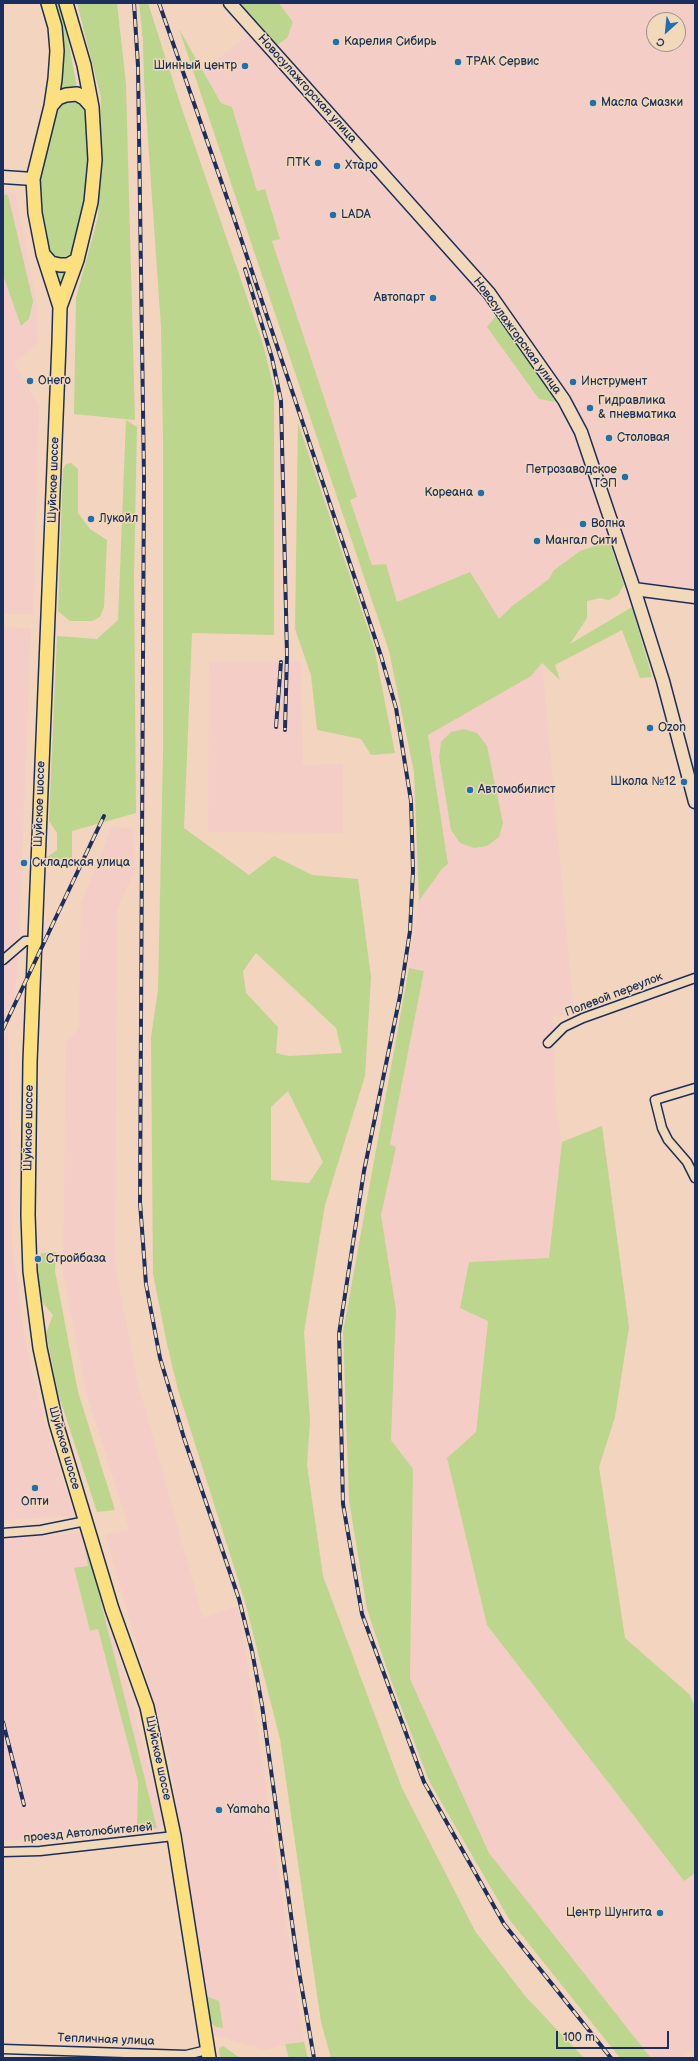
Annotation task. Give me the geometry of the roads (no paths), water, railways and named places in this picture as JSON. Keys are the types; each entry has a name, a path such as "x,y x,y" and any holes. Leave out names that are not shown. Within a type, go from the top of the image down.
{"main road":[{"name":"Шуйское шоссе","path":"48,3 55,27 57,52 51,106 33,179 35,213 43,254 60,307 34,940 29,1110 28,1215 32,1295 46,1385 56,1423 112,1609 147,1707 174,1836 208,2054"},
{"path":"60,307 77,260 91,202 95,160 92,107 84,65 66,3"},
{"name":"Новосулажгорская улица","path":"230,3 489,293 564,400 581,432 634,589 666,695 695,802"},
{"path":"51,106 58,98 66,95 77,94 84,98 92,107"},
{"path":"3,177 33,179"},
{"path":"43,254 51,262 60,265 68,265 77,260"},
{"path":"634,589 695,597"}],"street":[{"path":"3,960 25,941 34,940"},
{"name":"Полевой переулок","path":"548,1043 564,1026 695,978"},
{"path":"695,1088 655,1100 662,1128 668,1140 687,1162 695,1178"},
{"path":"3,1533 40,1530 86,1521"},
{"name":"проезд Автолюбителей","path":"3,1852 40,1851 174,1836"},
{"name":"Тепличная улица","path":"3,2049 186,2055 208,2054"}],"railway":[{"path":"134,3 138,66 144,478 140,1202 146,1284 160,1358 184,1438 239,1599 252,1651 262,1705 298,1966 314,2058"},
{"path":"159,3 234,218 381,656 396,708 411,801 413,871 410,931 400,996 364,1171 339,1334 343,1504 362,1614 424,1782 504,1924 611,2058"},
{"path":"245,269 272,358 281,401 287,654 285,730"},
{"path":"276,727 281,662"},
{"path":"3,1029 104,816"},
{"path":"3,1722 24,1805"}],"place":[{"name":"Карелия Сибирь","path":"336,42"},
{"name":"ТРАК Сервис","path":"458,62"},
{"name":"Шинный центр","path":"245,66"},
{"name":"Масла Смазки","path":"593,103"},
{"name":"ПТК","path":"318,163"},
{"name":"Хтаро","path":"337,166"},
{"name":"LADA","path":"333,215"},
{"name":"Автопарт","path":"433,298"},
{"name":"Онего","path":"30,381"},
{"name":"Инструмент","path":"573,382"},
{"name":"Гидравлика & пневматика","path":"590,408"},
{"name":"Столовая","path":"609,438"},
{"name":"Петрозаводское ТЭП","path":"625,477"},
{"name":"Кореана","path":"481,493"},
{"name":"Лукойл","path":"91,519"},
{"name":"Волна","path":"583,524"},
{"name":"Мангал Сити","path":"537,541"},
{"name":"Ozon","path":"650,728"},
{"name":"Школа №12","path":"684,782"},
{"name":"Автомобилист","path":"470,790"},
{"name":"Складская улица","path":"24,863"},
{"name":"Стройбаза","path":"38,1259"},
{"name":"Опти","path":"35,1488"},
{"name":"Yamaha","path":"219,1810"},
{"name":"Центр Шунгита","path":"660,1913"}]}
